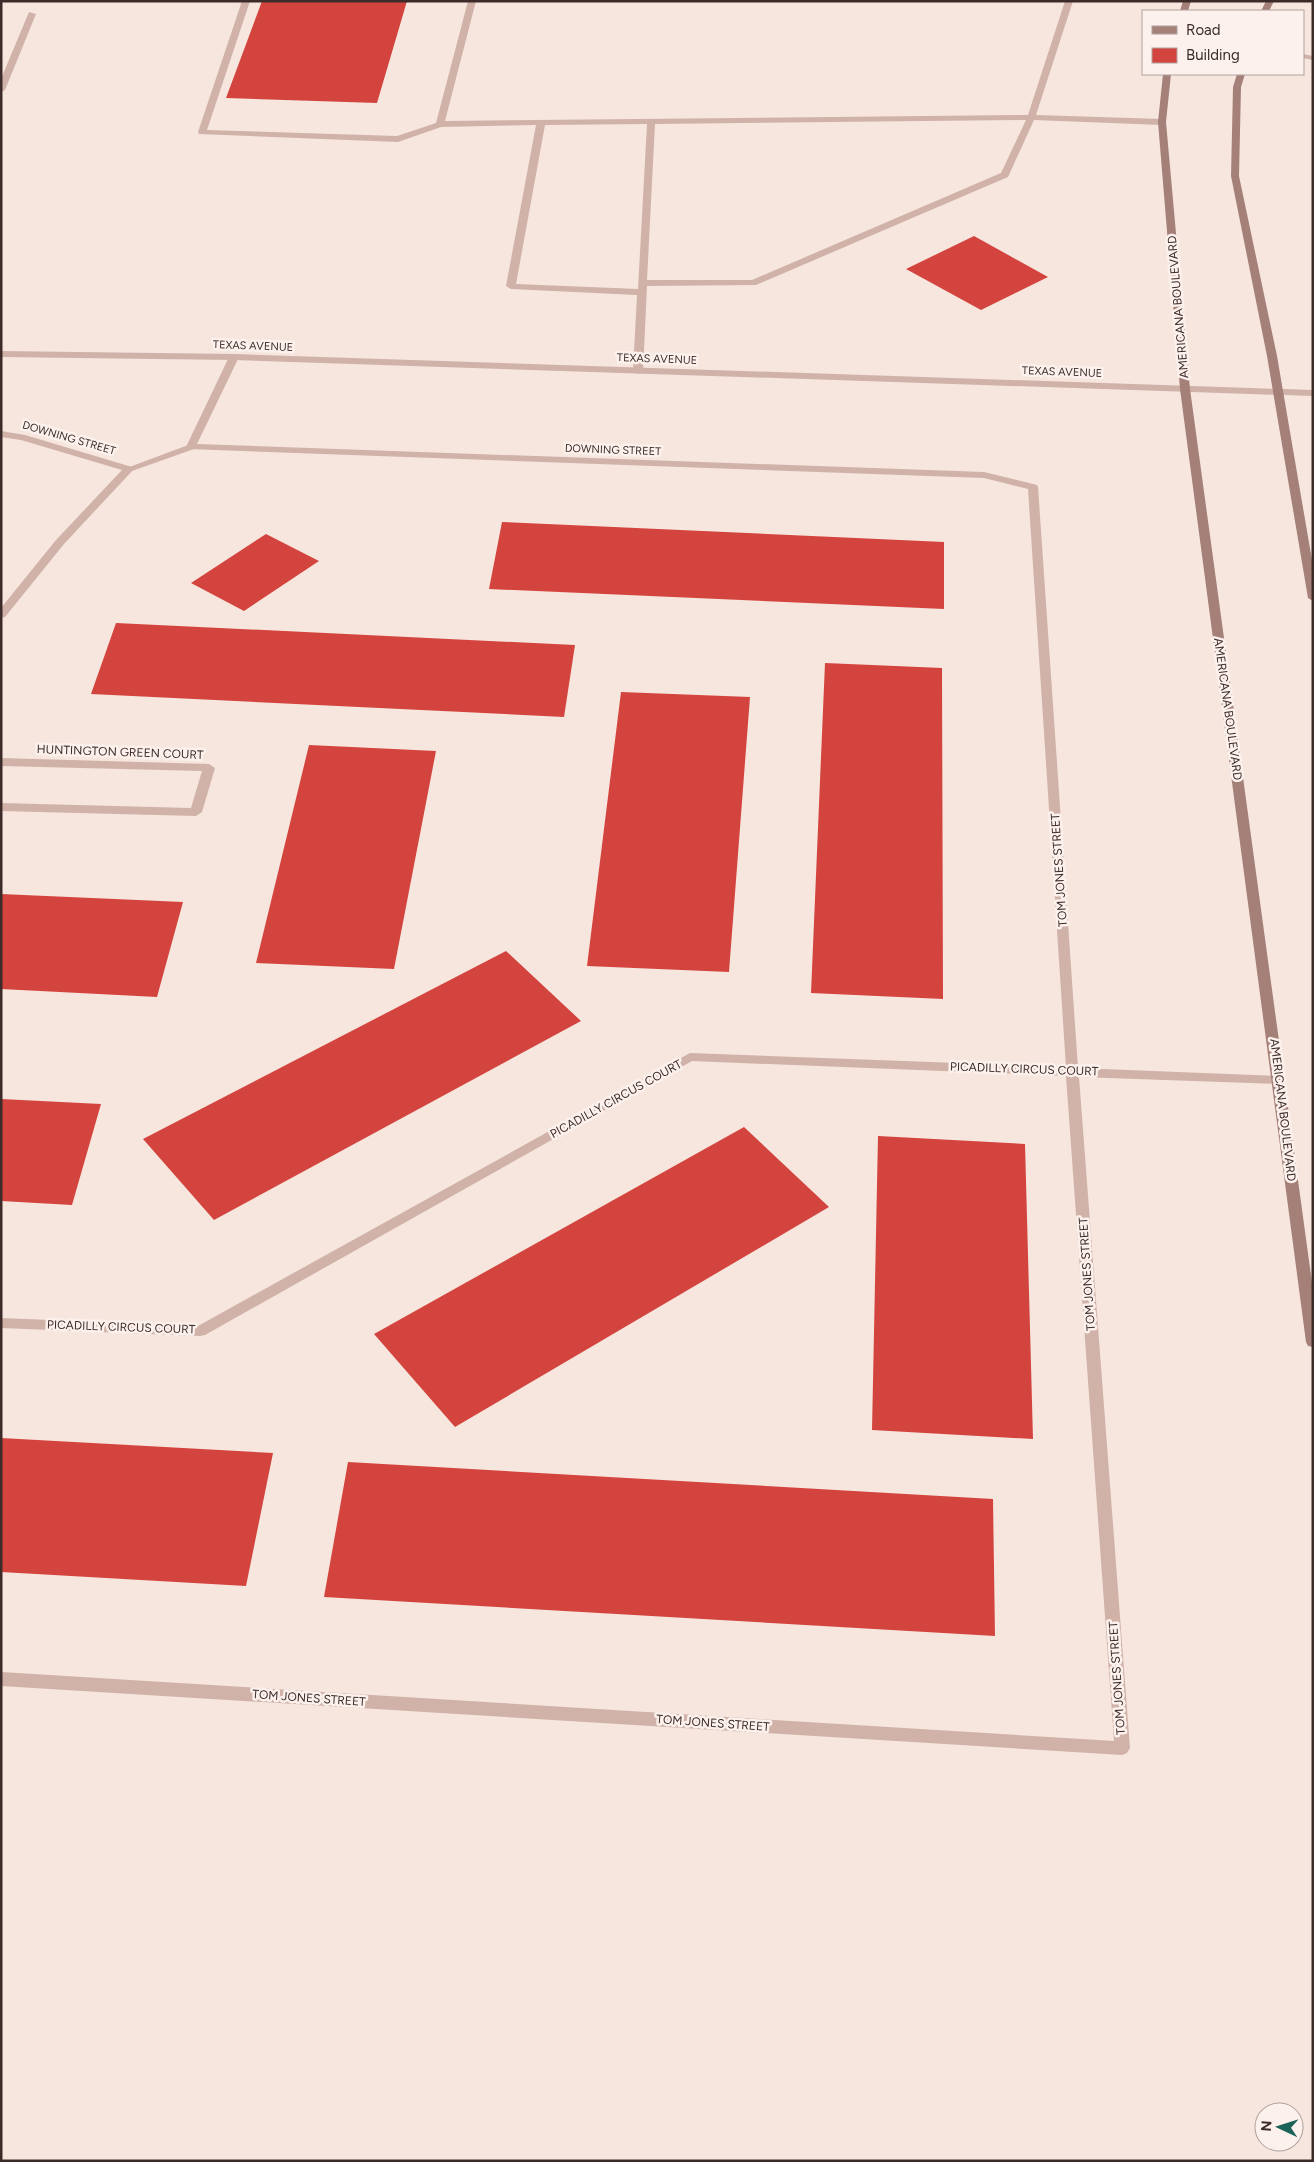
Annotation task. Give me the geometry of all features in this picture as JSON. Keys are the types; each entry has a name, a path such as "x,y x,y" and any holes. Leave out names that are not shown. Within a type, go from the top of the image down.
{"main road":[{"name":"AMERICANA BOULEVARD","path":"1167,75 1162,122 1185,389 1313,1342"},
{"path":"1241,75 1237,87 1235,176 1277,392 1313,598"}],"street":[{"path":"246,1 202,132 398,139 440,124 651,120 1031,117 1162,122"},
{"path":"440,124 472,1"},
{"path":"541,122 511,286 643,288 753,283 1005,174 1031,117 1069,1"},
{"path":"1,90 32,14"},
{"path":"638,371 651,120"},
{"name":"TEXAS AVENUE","path":"1,354 234,357 1313,393"},
{"path":"1,615 60,542 129,469 191,447 234,357"},
{"name":"DOWNING STREET","path":"1,434 22,437 129,469"},
{"name":"DOWNING STREET","path":"191,447 984,475 1033,487"},
{"name":"TOM JONES STREET","path":"1,1679 1122,1748 1072,1071 1033,487"},
{"name":"HUNTINGTON GREEN COURT","path":"1,762 209,768 196,812 1,807"},
{"name":"PICADILLY CIRCUS COURT","path":"1,1323 200,1331 690,1057 1279,1080"}],"building":[{"path":"262,1 407,1 377,103 226,98"},
{"path":"974,236 1048,277 981,310 906,269"},
{"path":"502,522 944,542 944,609 489,589"},
{"path":"266,534 319,561 244,611 191,583"},
{"path":"116,623 575,645 564,717 91,694"},
{"path":"825,663 942,668 943,999 811,993"},
{"path":"621,692 750,697 729,972 587,966"},
{"path":"309,745 436,751 394,969 256,963"},
{"path":"1,894 183,902 157,997 1,989"},
{"path":"506,951 581,1021 214,1220 143,1139"},
{"path":"1,1099 101,1104 72,1205 1,1201"},
{"path":"744,1127 829,1207 455,1427 374,1334"},
{"path":"878,1136 1025,1144 1033,1439 872,1430"},
{"path":"1,1438 273,1453 246,1586 1,1572"},
{"path":"348,1462 993,1499 995,1636 324,1597"}]}
